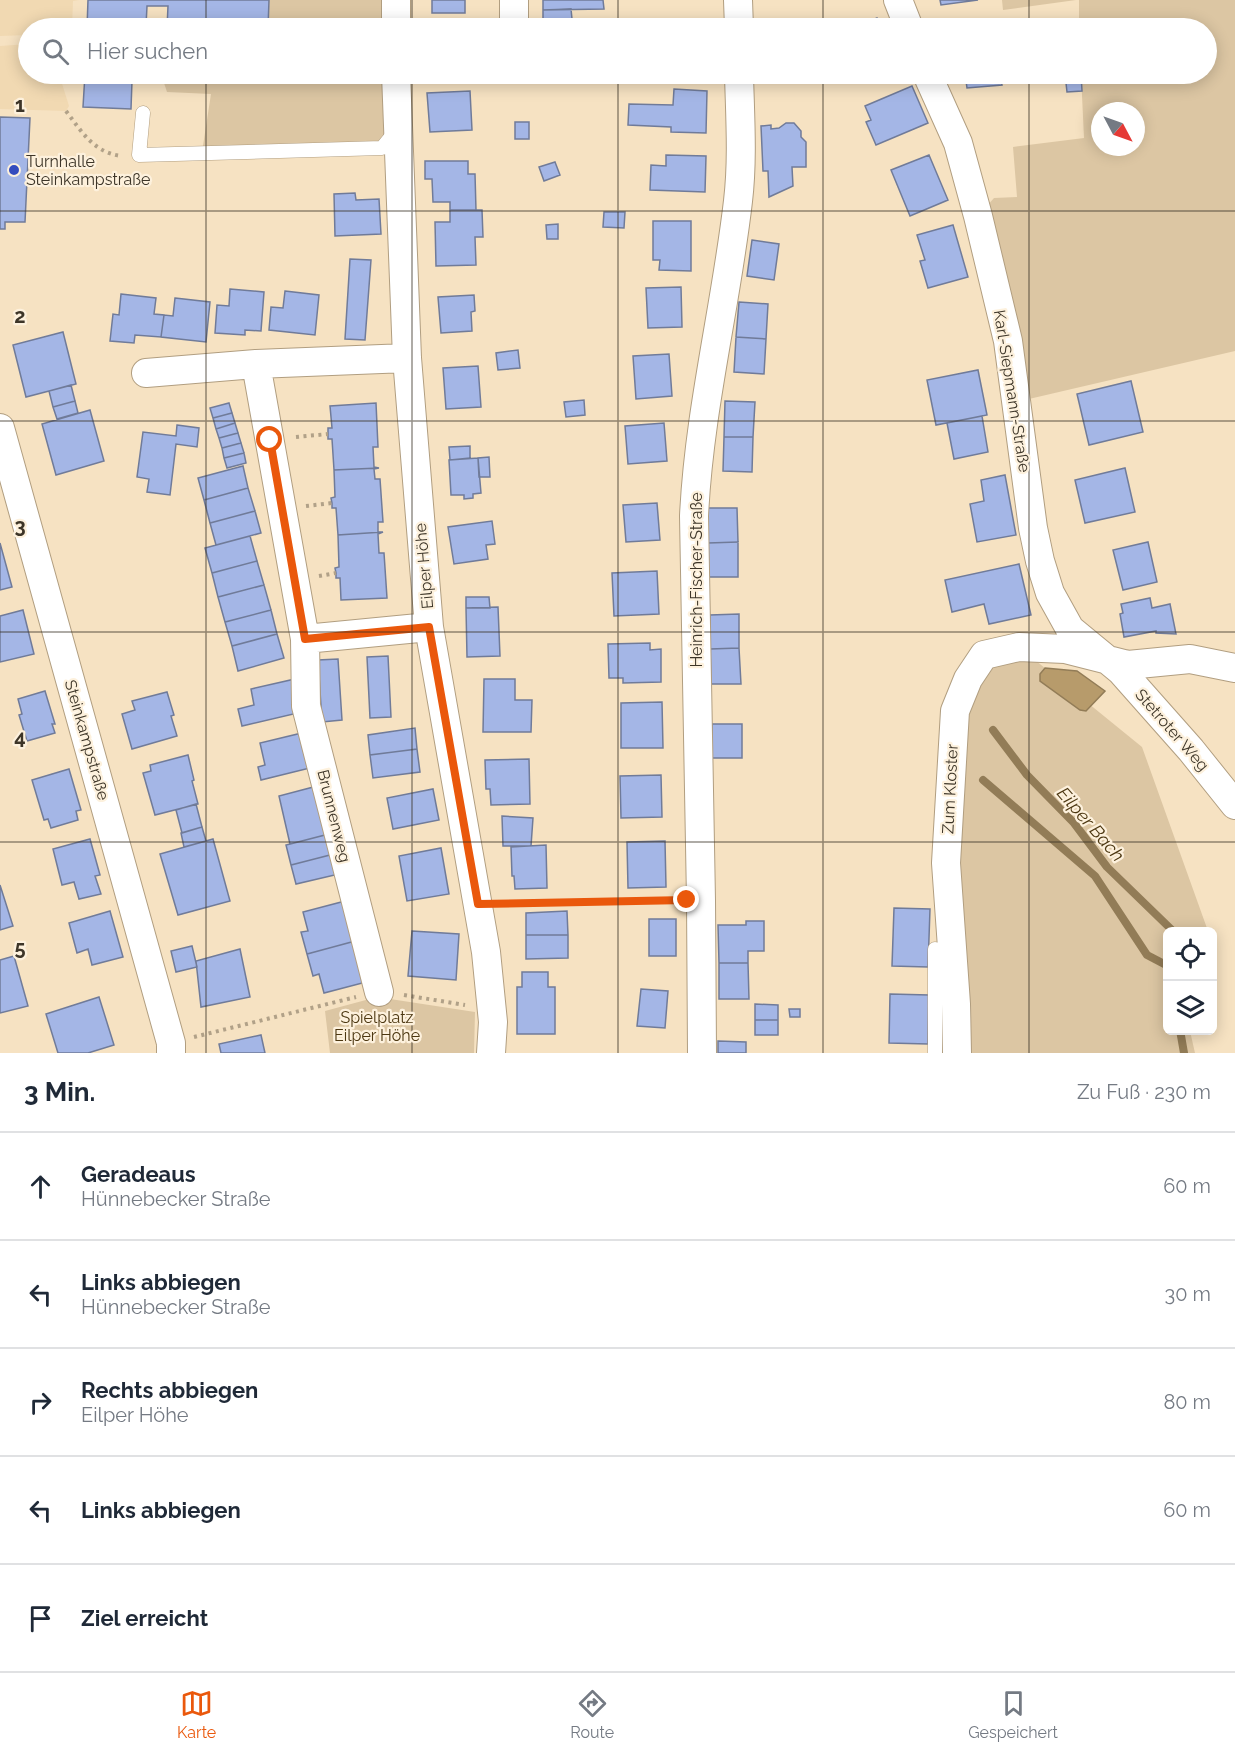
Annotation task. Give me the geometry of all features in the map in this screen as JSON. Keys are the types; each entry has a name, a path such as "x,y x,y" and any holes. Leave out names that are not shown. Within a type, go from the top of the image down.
{"street":[{"path":"396,0 396,18"},
{"path":"514,0 514,18"},
{"path":"738,0 739,18"},
{"path":"898,0 905,18"},
{"name":"Eilper Höhe","path":"396,84 407,358 429,627 486,952 494,1022 492,1053"},
{"name":"Heinrich-Fischer-Straße","path":"702,1053 693,516 705,403 731,256 738,198 739,84"},
{"name":"Karl-Siepmann-Straße","path":"931,84 958,143 1008,341 1033,528 1040,561 1050,593 1070,629 1106,659"},
{"path":"146,373 256,364 407,358"},
{"name":"Brunnenweg","path":"256,364 305,639 306,706 379,992"},
{"name":"Steinkampstraße","path":"0,428 171,1048"},
{"path":"305,639 429,627"},
{"name":"Zum Kloster","path":"957,1053 956,1004 946,863 955,711 968,679 984,655 1019,647 1065,649 1128,665 1190,659 1235,668"},
{"name":"Stetroter Weg","path":"1106,659 1121,671 1191,750 1235,805"}],"lane":[{"path":"144,113 139,155 382,148 398,130"},
{"path":"935,949 935,1053"}],"path":[{"path":"66,111 91,143 108,154 139,155"},
{"path":"270,440 328,434"},
{"path":"478,904 676,901"},
{"path":"171,1048 379,992 492,1009"}],"shaded area":[{"path":"0,0 79,0 73,1 72,18 18,18 18,35 0,36"},
{"path":"18,45 18,84 62,84 69,106 66,111 0,109 0,46"},
{"path":"1045,668 1077,671 1105,691 1086,711 1080,710 1040,681 1040,674"}],"green space":[{"path":"269,0 396,0 396,18 268,18"},
{"path":"1002,0 1076,0 1003,10"},
{"path":"1079,0 1235,0 1235,351 1016,402 978,216 994,198 1017,197 1013,147 1084,138 1081,84 1217,84 1217,18 1079,18"},
{"path":"164,84 394,84 382,148 202,152 211,94 167,92"},
{"path":"1019,647 1142,747 1207,927 1163,927 1163,1035 1191,1035 1195,1053 957,1053 946,863 968,679"},
{"name":"Spielplatz Eilper Höhe","path":"377,997 475,1012 474,1053 330,1053 325,1011"}],"building":[{"path":"88,0 269,0 268,18 167,18 168,6 147,6 146,18 87,18"},
{"path":"432,0 465,0 465,13 432,13"},
{"path":"543,0 603,0 604,9 543,10"},
{"path":"940,0 978,0 941,5"},
{"path":"571,9 572,18 543,18 543,10"},
{"path":"84,84 132,84 131,109 83,107"},
{"path":"966,84 1002,85 967,88"},
{"path":"1066,84 1082,84 1082,91 1067,92"},
{"path":"912,86 928,123 876,145 866,122 871,120 865,106"},
{"path":"674,89 707,91 706,133 671,132 671,127 628,125 629,104 673,105"},
{"path":"470,91 472,130 430,132 427,93"},
{"name":"Turnhalle Steinkampstraße","path":"0,117 30,118 25,222 5,222 5,229 0,229"},
{"path":"515,122 529,122 529,139 515,139"},
{"path":"786,123 794,123 806,142 806,167 792,167 793,186 769,197 768,171 763,171 761,126 771,125 771,129 779,128"},
{"path":"666,155 706,156 705,192 650,190 651,165 666,166"},
{"path":"929,155 948,200 910,216 891,170"},
{"path":"425,161 468,161 468,174 475,174 476,210 450,210 450,202 433,202 432,179 425,179"},
{"path":"555,162 560,175 544,181 539,167"},
{"path":"355,193 356,200 379,199 381,234 335,236 334,194"},
{"path":"450,210 482,210 483,237 475,237 476,265 436,266 435,222 450,222"},
{"path":"604,212 625,212 624,228 603,227"},
{"path":"653,221 691,221 691,271 659,270 660,260 653,260"},
{"path":"558,224 558,239 547,239 546,225"},
{"path":"953,225 968,277 928,288 920,261 925,260 917,235"},
{"path":"752,240 779,244 774,280 747,276"},
{"path":"350,259 371,260 365,340 345,339"},
{"path":"681,287 682,327 648,328 646,288"},
{"path":"230,289 264,292 261,331 245,330 245,335 215,333 217,305 229,306"},
{"path":"285,291 319,295 315,335 269,330 271,307 283,308"},
{"path":"121,294 156,298 154,314 164,315 161,337 135,335 134,343 110,341 113,314 119,315"},
{"path":"474,295 475,311 471,312 472,331 441,333 438,297"},
{"path":"175,298 210,302 206,342 161,337 164,315 173,316"},
{"path":"739,302 768,304 766,339 736,337"},
{"path":"63,332 76,384 26,397 13,345"},
{"path":"736,337 766,339 764,374 734,372"},
{"path":"518,350 520,368 498,370 496,353"},
{"path":"669,354 672,396 636,399 633,356"},
{"path":"478,366 481,407 446,409 443,368"},
{"path":"978,370 987,415 936,425 927,380"},
{"path":"1131,381 1143,432 1089,445 1077,394"},
{"path":"71,385 75,401 53,407 49,391"},
{"path":"584,400 585,415 566,417 564,402"},
{"path":"75,401 78,413 57,419 53,407"},
{"path":"725,401 755,402 753,437 724,437"},
{"path":"229,403 232,413 213,418 210,408"},
{"path":"376,403 378,447 373,447 374,467 379,468 334,470 332,439 328,439 328,428 332,428 330,406"},
{"path":"90,410 104,461 56,475 42,424"},
{"path":"232,413 235,423 216,429 213,418"},
{"path":"982,416 988,452 954,459 947,423"},
{"path":"235,423 238,433 219,438 216,429"},
{"path":"664,423 667,461 628,464 625,426"},
{"path":"177,425 199,428 197,447 176,444 170,495 147,492 149,479 137,477 143,432 176,436"},
{"path":"238,433 241,443 222,448 219,438"},
{"path":"724,437 753,437 752,472 723,471"},
{"path":"241,443 244,453 224,458 222,448"},
{"path":"470,446 470,458 450,460 449,447"},
{"path":"244,453 246,463 227,468 224,458"},
{"path":"489,457 490,477 479,477 478,458"},
{"path":"478,458 481,493 473,494 473,498 464,499 464,495 451,495 449,460"},
{"path":"243,466 248,488 204,500 198,478"},
{"path":"379,468 374,469 375,479 380,479 383,522 378,522 378,532 383,532 338,535 336,508 332,508 331,498 335,497 334,470"},
{"path":"1125,468 1135,512 1085,523 1075,480"},
{"path":"1005,475 1016,535 977,542 970,504 984,501 981,480"},
{"path":"248,488 255,511 210,523 204,500"},
{"path":"657,503 660,540 626,542 623,505"},
{"path":"708,508 737,508 738,542 708,543"},
{"path":"255,511 261,533 216,545 210,523"},
{"path":"492,521 495,544 486,545 488,559 454,564 448,527"},
{"path":"383,532 378,534 379,553 384,553 387,598 341,600 340,578 336,578 335,568 339,567 338,535"},
{"path":"250,536 257,561 212,573 205,548"},
{"path":"738,542 738,577 708,577 708,543"},
{"path":"1148,542 1157,582 1123,590 1113,550"},
{"path":"0,543 12,587 0,590"},
{"path":"257,561 264,585 218,597 212,573"},
{"path":"1019,564 1031,615 989,624 984,604 952,612 945,580"},
{"path":"657,571 659,614 614,616 612,573"},
{"path":"264,585 271,610 225,622 218,597"},
{"path":"466,597 489,597 490,608 466,608"},
{"path":"1150,598 1152,608 1170,604 1176,634 1156,633 1156,631 1124,637 1120,614 1123,613 1121,604"},
{"path":"498,607 500,656 467,657 466,608"},
{"path":"23,610 34,654 0,662 0,616"},
{"path":"271,610 277,634 232,646 225,622"},
{"path":"739,614 739,648 710,649 710,615"},
{"path":"277,634 284,658 238,671 232,646"},
{"path":"650,643 650,650 661,649 661,682 623,683 623,678 609,678 608,644"},
{"path":"739,648 741,684 711,684 710,649"},
{"path":"388,656 391,717 370,718 367,657"},
{"path":"338,659 342,720 322,722 318,660"},
{"path":"295,679 302,712 242,726 238,709 254,705 251,689"},
{"path":"484,679 515,679 515,700 532,700 531,732 483,732"},
{"path":"45,691 55,724 52,724 55,733 27,741 19,715 22,714 18,699"},
{"path":"167,692 177,736 132,749 122,714 135,710 132,701"},
{"path":"662,702 663,748 621,748 621,703"},
{"path":"712,724 742,724 742,758 712,758"},
{"path":"415,728 417,749 370,755 368,735"},
{"path":"306,732 314,767 261,780 258,767 265,765 260,743"},
{"path":"417,749 420,772 373,778 370,755"},
{"path":"188,755 198,804 155,815 143,773 151,771 150,765"},
{"path":"529,759 530,804 491,805 490,789 486,789 485,760"},
{"path":"69,769 81,810 76,811 78,820 51,828 48,819 44,820 32,780"},
{"path":"661,775 662,817 621,818 620,776"},
{"path":"321,785 333,833 290,844 279,796"},
{"path":"433,789 439,820 393,829 387,798"},
{"path":"196,804 202,827 182,833 176,810"},
{"path":"502,816 533,818 531,846 503,846"},
{"path":"202,827 206,841 184,847 181,833"},
{"path":"329,834 334,854 291,865 286,845"},
{"path":"90,839 100,875 95,876 101,894 79,899 74,882 62,885 53,849"},
{"path":"213,839 230,901 178,915 160,854"},
{"path":"665,841 666,887 628,888 627,842"},
{"path":"546,845 547,888 515,889 511,847"},
{"path":"441,848 449,894 407,901 399,856"},
{"path":"334,854 339,874 296,884 291,865"},
{"path":"0,885 13,926 0,930"},
{"path":"349,900 359,940 307,954 301,932 308,931 303,912"},
{"path":"894,908 930,909 928,967 892,966"},
{"path":"110,911 123,957 92,965 88,949 77,953 69,923"},
{"path":"567,911 568,935 526,935 526,913"},
{"path":"649,919 676,919 676,956 649,956"},
{"path":"746,921 764,921 764,951 748,951 748,963 719,963 718,925 746,925"},
{"path":"412,931 459,934 456,980 408,976"},
{"path":"526,935 568,935 568,958 526,959"},
{"path":"359,940 370,981 324,993 319,974 313,976 307,954"},
{"path":"192,946 197,967 176,972 171,951"},
{"path":"240,949 250,997 201,1007 196,961"},
{"path":"14,956 28,1006 0,1013 0,960"},
{"path":"719,963 748,963 749,999 719,999"},
{"path":"522,972 548,972 548,987 555,987 555,1034 517,1034 517,987 522,987"},
{"path":"641,989 668,991 665,1028 637,1026"},
{"path":"890,994 929,995 928,1044 889,1043"},
{"path":"99,997 114,1045 88,1053 58,1053 46,1014"},
{"path":"755,1004 778,1005 778,1020 755,1020"},
{"path":"789,1009 800,1009 800,1017 790,1017"},
{"path":"755,1020 778,1020 778,1035 755,1035"},
{"path":"261,1035 265,1053 221,1053 219,1044"},
{"path":"718,1041 746,1042 746,1053 718,1053"}],"waterway":[{"name":"Eilper Bach","path":"993,730 1027,775 1074,823 1107,867 1169,927"},
{"path":"983,780 1095,876 1147,955 1163,963"},
{"name":"Eilper Bach","path":"1181,1035 1184,1053"}],"place":[{"name":"Turnhalle Steinkampstraße","path":"14,170"}],"route":[{"path":"270,440 305,639 429,627 478,904 687,900"}]}
